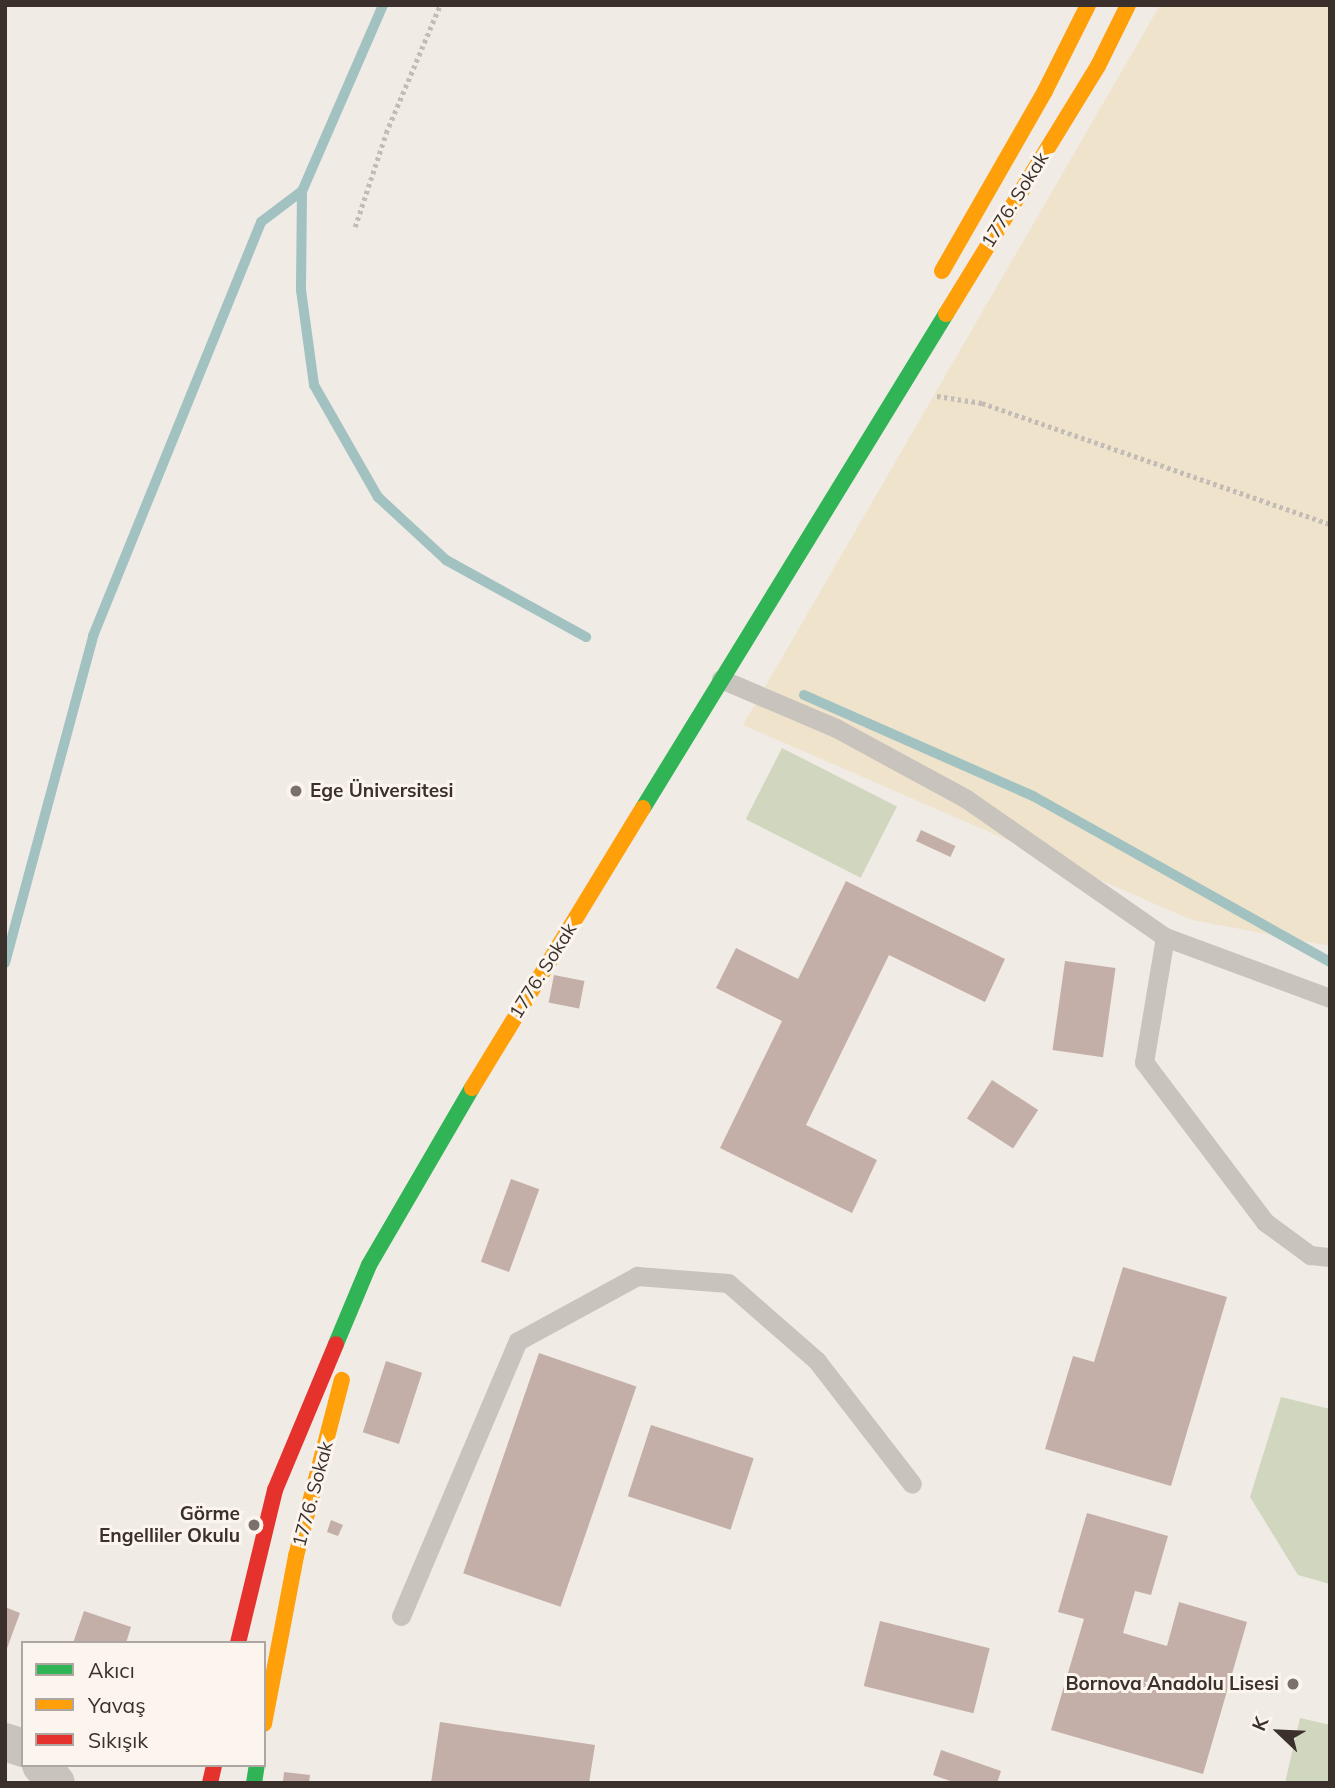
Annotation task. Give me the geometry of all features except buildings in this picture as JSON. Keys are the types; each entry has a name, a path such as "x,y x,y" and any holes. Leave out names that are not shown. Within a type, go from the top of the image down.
{"street":[{"name":"1776. Sokak","path":"931,291 1045,91 1088,5"},
{"name":"1776. Sokak","path":"238,1641 275,1490 369,1265 418,1175 721,679 887,388 1098,66 1128,5"},
{"name":"1776. Sokak","path":"721,679 818,489"},
{"name":"1776. Sokak","path":"266,1714 296,1556 369,1265"},
{"path":"43,1767 56,1783"}],"lane":[{"path":"721,679 836,728 965,798 1165,937 1330,998"},
{"path":"1165,937 1144,1062 1265,1222 1310,1255 1330,1257"},
{"path":"401,1616 518,1340 637,1276 729,1283 817,1361 912,1484"}],"path":[{"path":"355,227 386,133 440,5"},
{"path":"887,388 982,403 1330,524"}],"green space":[{"path":"782,748 897,807 861,878 746,819"},
{"path":"1281,1397 1330,1409 1330,1584 1298,1575 1250,1497"},
{"path":"1300,1718 1330,1725 1330,1783 1285,1783"}],"sand":[{"path":"1160,5 1330,5 1330,946 1192,920 743,725"}],"waterway":[{"path":"383,5 302,191 301,290 314,385 378,497 446,560 586,637"},
{"path":"5,963 93,636 261,222 302,191"},
{"path":"804,695 1033,796 1330,962"}],"traffic: fast":[{"path":"643,808 946,314"},
{"path":"336,1344 369,1265 472,1088"},
{"path":"254,1783 257,1767"}],"traffic: slow":[{"path":"942,271 1045,91 1088,5"},
{"path":"946,314 1098,66 1128,5"},
{"path":"472,1088 643,808"},
{"path":"266,1714 296,1556 342,1380"}],"traffic: jam":[{"path":"238,1641 275,1490 336,1344"},
{"path":"210,1783 214,1767"}],"place":[{"name":"Ege Üniversitesi","path":"296,791"},
{"name":"Görme Engelliler Okulu","path":"254,1525"},
{"name":"Bornova Anadolu Lisesi","path":"1293,1684"}]}
